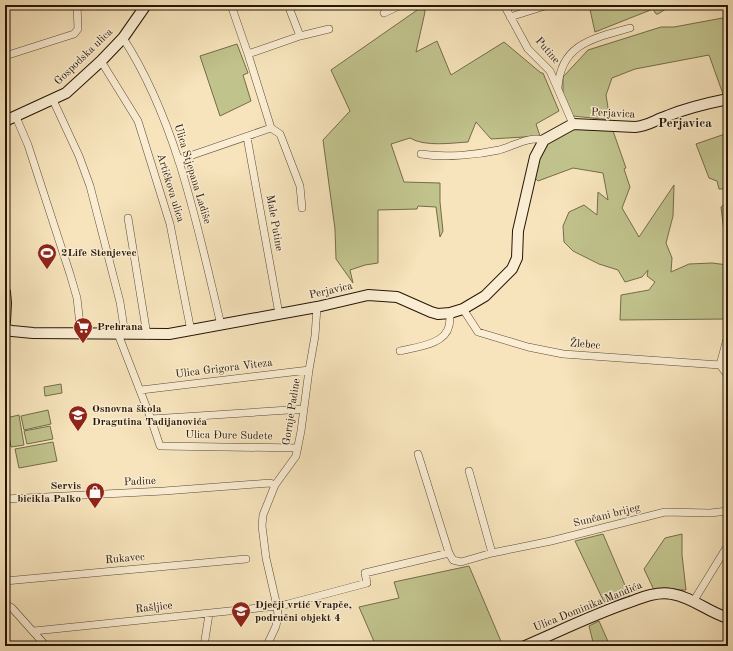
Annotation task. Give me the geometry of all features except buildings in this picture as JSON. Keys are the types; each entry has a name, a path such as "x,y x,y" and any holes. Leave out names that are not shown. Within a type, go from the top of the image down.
{"street":[{"path":"5,56 74,34 78,28 77,5"},
{"name":"Gospodska ulica","path":"5,121 66,93 101,61 123,38 146,5"},
{"path":"231,5 271,128"},
{"path":"288,5 300,36"},
{"path":"384,13 400,5"},
{"name":"Putine","path":"504,5 528,49 550,71 573,124"},
{"path":"510,17 548,5"},
{"path":"558,90 559,76 566,59 577,47 587,41 630,28"},
{"path":"248,54 300,36 329,29"},
{"name":"Ulica Stjepana Ladiše","path":"123,38 149,85 159,107 178,160 196,224 221,325"},
{"name":"Artičkova ulica","path":"101,61 138,121 170,224 191,330"},
{"name":"Perjavica","path":"573,124 635,127 645,126 667,116 702,104 728,99"},
{"path":"53,100 79,156 90,186 120,302 122,334 152,419 304,409"},
{"path":"16,117 28,145 70,274 77,298 81,334"},
{"path":"421,154 467,155 500,150 530,139 537,138 544,140 573,124"},
{"path":"178,160 271,128 276,130 282,139 300,186 302,208"},
{"name":"Male Putine","path":"247,137 279,314"},
{"name":"Perjavica","path":"5,329 22,332 81,334 169,334 374,295 397,297 431,312 444,314 463,309 485,296 512,269 517,258 518,231 535,157 544,140"},
{"path":"128,218 147,335"},
{"path":"5,292 5,322"},
{"name":"Gornje Padine","path":"270,641 276,626 277,606 266,558 262,526 263,515 275,485 296,456 315,336 317,307"},
{"name":"Žlebec","path":"463,309 478,332 547,352 594,357 720,365"},
{"path":"400,350 437,342 450,326 450,313"},
{"path":"728,335 720,365 728,376"},
{"name":"Ulica Grigora Viteza","path":"141,390 309,370"},
{"name":"Ulica Đure Sudete","path":"152,419 160,446 298,448"},
{"path":"277,606 367,583 365,573 449,553 418,454"},
{"path":"469,471 492,554"},
{"name":"Padine","path":"5,499 270,484 275,485"},
{"name":"Sunčani brijeg","path":"449,553 453,560 458,562 551,541 665,512 710,513 728,511"},
{"path":"693,602 728,545"},
{"name":"Rukavec","path":"5,581 246,559"},
{"name":"Ulica Dominika Mandića","path":"525,646 575,623 652,594 669,593 682,596 720,616 728,618"},
{"path":"5,604 12,608 46,646"},
{"name":"Rašljice","path":"34,631 277,606"},
{"path":"204,646 209,614"}],"green space":[{"path":"589,5 672,5 658,14 656,14 653,9 595,32"},
{"path":"423,6 425,12 416,52 437,41 451,75 504,42 541,73 543,73 559,111 536,124 540,136 491,139 476,122 468,142 446,144 423,143 410,138 391,144 404,182 440,183 443,231 440,237 436,207 418,206 417,209 378,210 378,263 365,265 350,270 353,283 336,259 335,229 323,140 350,111 331,70"},
{"path":"728,17 728,93 723,94 709,55 635,69 612,78 606,95 610,120 573,116 563,95 563,77 588,50 661,27 674,27"},
{"path":"237,44 248,73 243,75 251,101 220,116 200,56"},
{"path":"572,127 612,128 626,168 624,169 630,187 622,208 639,237 674,185 673,216 666,243 672,258 671,272 689,264 712,263 728,265 728,319 620,320 621,295 649,290 655,282 647,276 648,270 642,277 625,282 618,270 599,264 573,251 564,242 563,226 569,212 584,205 597,215 598,192 608,200 603,173 573,168 538,181 534,177 546,142"},
{"path":"728,134 728,189 719,189 717,181 709,178 696,144"},
{"path":"728,201 728,239 725,240 721,207"},
{"path":"61,384 62,393 45,396 44,387"},
{"path":"48,410 51,424 24,430 21,416"},
{"path":"19,415 24,445 11,447 6,418"},
{"path":"50,426 53,439 27,444 24,431"},
{"path":"53,442 57,461 19,468 15,449"},
{"path":"603,534 630,597 604,602 575,541"},
{"path":"682,534 682,555 686,590 654,590 644,569 665,538"},
{"path":"469,566 503,646 376,646 359,607 399,598 394,582"},
{"path":"599,621 610,646 594,646 589,626"}],"place":[{"name":"2Life Stenjevec","path":"47,270"},
{"name":"Prehrana","path":"83,344"},
{"name":"Osnovna škola Dragutina Tadijanovića","path":"78,432"},
{"name":"Servis bicikla Palko","path":"95,509"},
{"name":"Dječji vrtić Vrapče, područni objekt 4","path":"241,628"}],"district":[{"name":"Perjavica","path":"685,123"}]}
